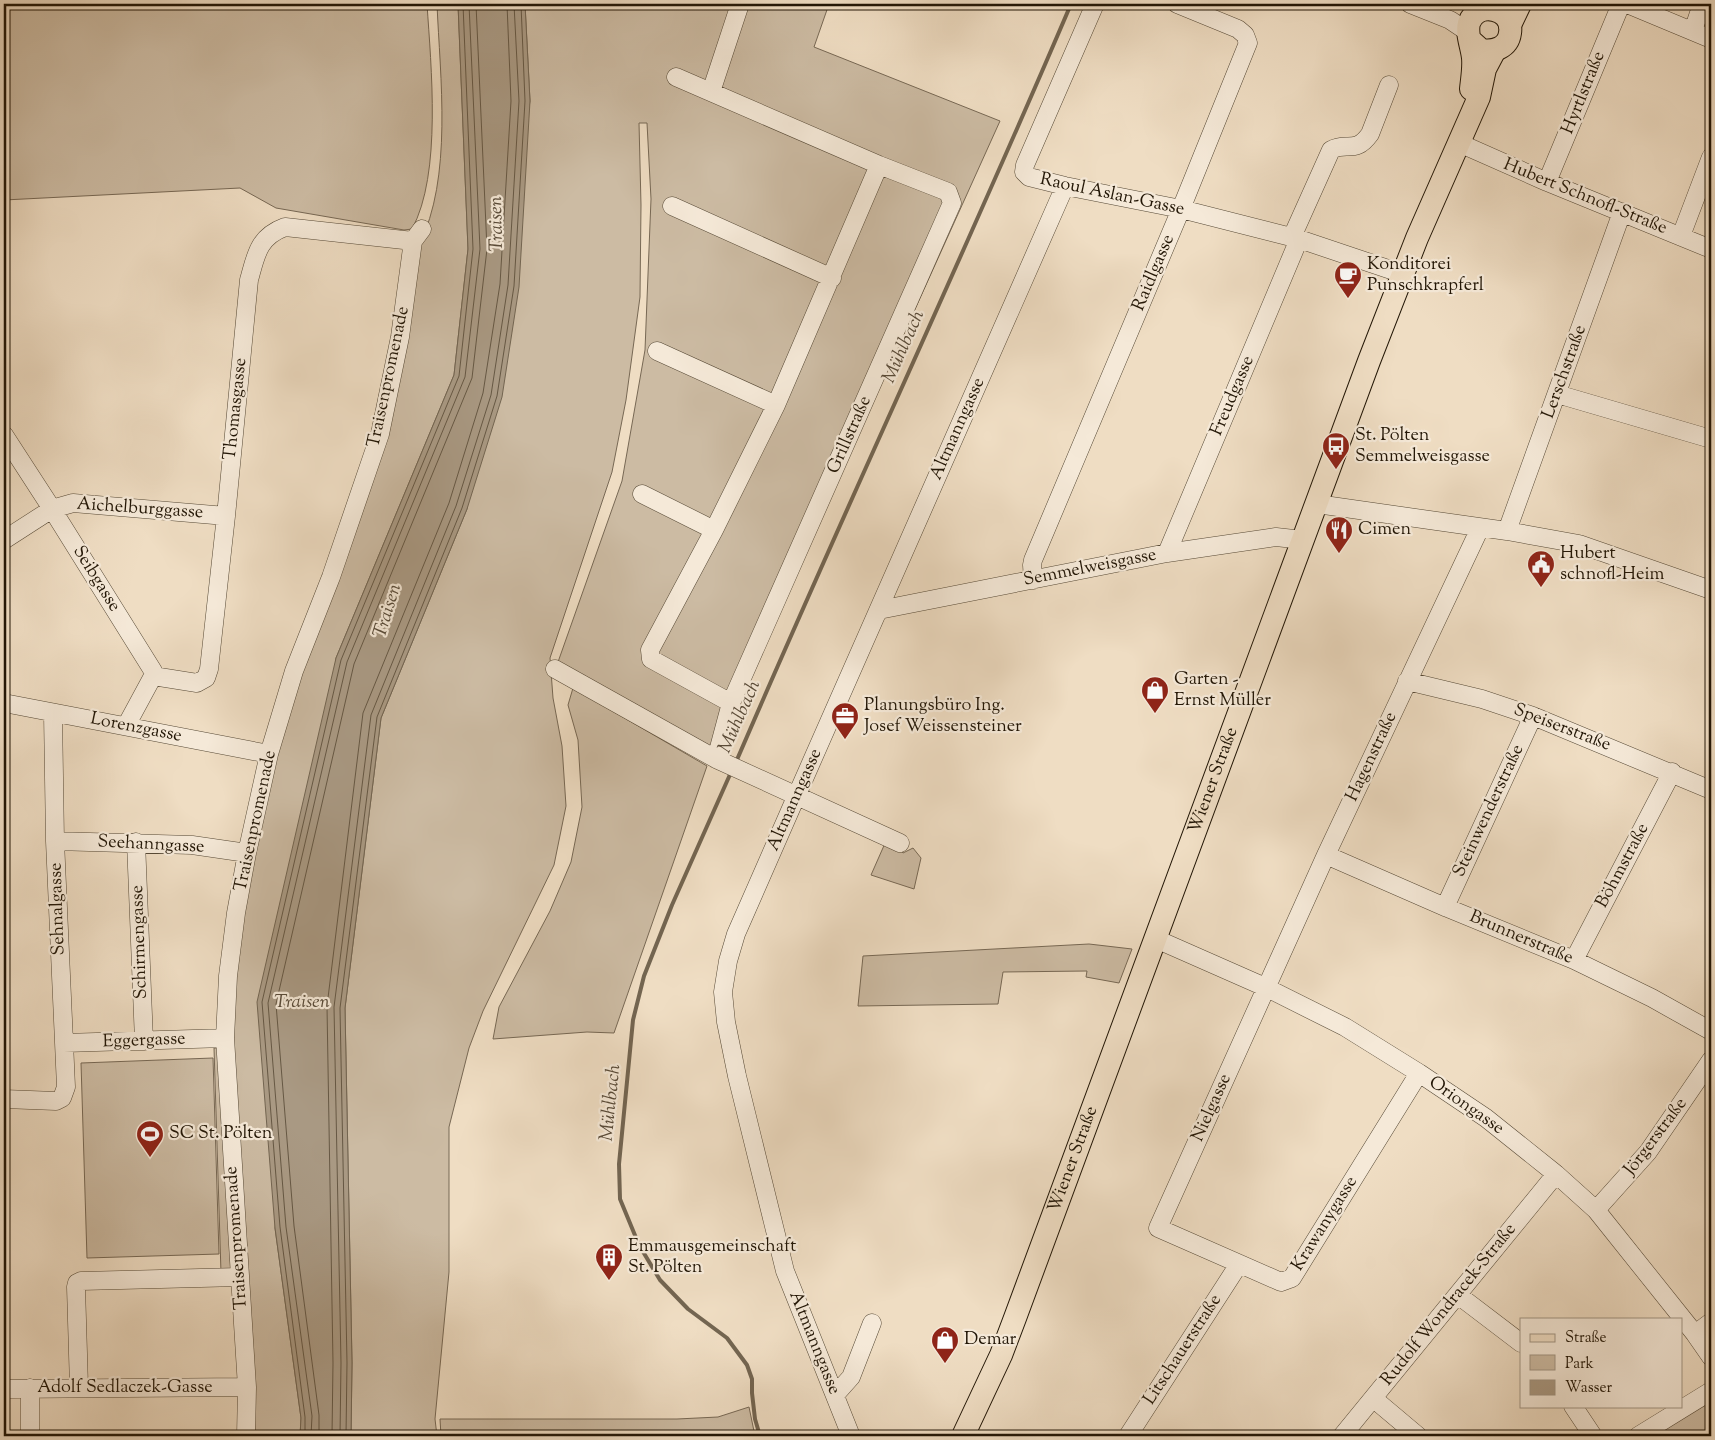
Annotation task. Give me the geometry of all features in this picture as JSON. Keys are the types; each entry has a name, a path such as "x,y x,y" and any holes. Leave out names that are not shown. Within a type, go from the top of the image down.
{"main road":[{"path":"1462,134 1479,97 1486,70 1495,50 1507,42 1510,25 1520,4"},
{"path":"1482,20 1502,12 1510,25"},
{"path":"1482,20 1481,50 1495,50"},
{"path":"1462,134 1470,95 1473,59 1482,20"},
{"name":"Wiener Straße","path":"963,1436 1016,1318 1369,361 1403,274 1462,134"}],"street":[{"path":"711,92 740,4"},
{"name":"Raoul Aslan-Gasse","path":"1095,4 1025,165 1024,172 1029,177 1181,209 1296,238 1403,274"},
{"name":"Raidlgasse","path":"1033,580 1032,565 1034,560 1181,209 1248,43 1245,35 1238,29 1178,4"},
{"path":"1410,4 1450,20 1482,20"},
{"path":"1435,4 1482,20"},
{"name":"Hyrtlstraße","path":"1547,182 1621,4"},
{"path":"1626,4 1711,39"},
{"path":"1693,31 1702,4"},
{"name":"Grillstraße","path":"676,78 948,192 952,203 731,703 716,759"},
{"path":"1296,238 1331,150 1338,147 1360,145 1365,141 1370,134 1389,85"},
{"name":"Hubert Schnofl-Straße","path":"1462,134 1547,182 1711,249"},
{"path":"1681,236 1711,157"},
{"path":"731,703 651,659 650,650 714,530 776,404 880,165"},
{"name":"Altmanngasse","path":"851,1436 785,1272 737,1076 726,1022 723,992 728,960 736,934 1065,186"},
{"path":"672,206 832,278"},
{"name":"Lerschstraße","path":"1507,531 1622,212"},
{"name":"Thomasgasse","path":"153,676 197,683 206,678 209,669 249,280 260,246 266,237 274,231 285,227 418,235"},
{"name":"Traisenpromenade","path":"246,1436 247,1387 225,1038 236,913 269,754 294,671 331,577 380,434 418,235"},
{"name":"Freudgasse","path":"1167,553 1296,238"},
{"path":"657,352 776,404"},
{"path":"1557,394 1711,439"},
{"name":"Seibgasse","path":"7,441 149,664 153,676"},
{"path":"642,494 714,530"},
{"name":"Aichelburggasse","path":"4,540 52,509 73,503 226,516"},
{"path":"1317,504 1507,531 1579,544 1711,590"},
{"name":"Hagenstraße","path":"1265,988 1480,528"},
{"name":"Semmelweisgasse","path":"879,610 1167,553 1276,537 1303,540"},
{"path":"555,669 716,759 900,843"},
{"path":"126,726 153,676"},
{"name":"Speiserstraße","path":"1407,681 1482,699 1533,716 1672,772 1709,784"},
{"name":"Lorenzgasse","path":"4,703 269,754"},
{"name":"Sehnalgasse","path":"4,1099 56,1101 62,1098 66,1087 55,841 53,713"},
{"name":"Steinwenderstraße","path":"1445,907 1533,716"},
{"name":"Böhmstraße","path":"1574,960 1672,772"},
{"name":"Seehanngasse","path":"55,841 192,845 247,853"},
{"name":"Schirmengasse","path":"136,842 144,1041"},
{"name":"Brunnerstraße","path":"1326,855 1574,960 1652,998 1711,1031"},
{"name":"Oriongasse","path":"1156,939 1265,988 1346,1028 1419,1073 1486,1118 1556,1174 1596,1210 1696,1334 1711,1357"},
{"name":"Nielgasse","path":"1158,1228 1265,988"},
{"name":"Eggergasse","path":"64,1043 225,1038"},
{"name":"Jörgerstraße","path":"1596,1210 1648,1152 1711,1060"},
{"name":"Krawanygasse","path":"1158,1228 1281,1282 1292,1278 1419,1073"},
{"name":"Rudolf Wondracek-Straße","path":"1342,1436 1556,1174"},
{"name":"Litschauerstraße","path":"1128,1436 1239,1264"},
{"path":"79,1387 76,1287 78,1283 240,1277"},
{"path":"1458,1294 1520,1342"},
{"path":"1696,1334 1711,1322"},
{"path":"835,1394 851,1377 872,1323"},
{"name":"Adolf Sedlaczek-Gasse","path":"4,1389 247,1387"},
{"path":"30,1388 30,1436"},
{"path":"1638,1436 1711,1392"},
{"path":"1374,1399 1418,1436"},
{"path":"1574,1408 1593,1436"}],"green space":[{"path":"4,4 427,4 432,88 431,150 428,179 421,206 412,229 404,230 276,208 240,188 4,200"},
{"path":"437,4 458,4 468,249 454,375 336,658 275,1228 301,1418 300,1436 255,1436 231,1028 243,913 275,757 298,681 332,589 419,245 430,218 437,189 442,127 442,95"},
{"path":"525,4 829,4 814,47 1000,121 735,708 719,765 558,662 622,481 645,350 651,199 647,123 639,123 641,205 640,297 626,400 612,472 550,658 553,698 562,746 566,806 554,865 483,1011 469,1048 449,1127 449,1272 435,1419 437,1436 351,1436 352,1363 345,1008 381,718 467,509 530,101"},
{"path":"573,688 707,766 614,1033 587,1032 493,1039 499,1007 550,911 571,862 582,807 578,740 568,705"},
{"path":"886,841 897,845 903,853 913,848 921,858 914,889 871,875"},
{"path":"1089,944 1132,949 1119,983 1086,977 1087,971 1003,972 998,1004 858,1006 863,956"},
{"path":"214,1048 224,1048 237,1273 221,1273"},
{"name":"SC St. Pölten","path":"213,1058 219,1254 87,1258 81,1063"},
{"path":"1711,1399 1711,1433 1707,1436 1651,1436"},
{"path":"749,1407 755,1436 441,1436 440,1419 677,1419 718,1417"}],"water":[{"name":"Traisen","path":"458,4 525,4 530,101 519,287 502,397 467,509 381,718 345,1008 352,1363 351,1436 300,1436 301,1418 275,1228 257,1002 336,658 454,375 468,249"}],"waterway":[{"name":"Mühlbach","path":"736,762 1071,4"},
{"name":"Mühlbach","path":"732,770 672,905 644,976 633,1020 619,1164 620,1199 639,1245 660,1280 688,1309 727,1338 747,1365 752,1379 755,1419 760,1436"}],"place":[{"name":"Konditorei Punschkrapferl","path":"1348,299"},
{"name":"St. Pölten Semmelweisgasse","path":"1336,470"},
{"name":"Cimen","path":"1339,554"},
{"name":"Hubert schnofl-Heim","path":"1541,588"},
{"name":"Garten - Ernst Müller","path":"1155,714"},
{"name":"Planungsbüro Ing. Josef Weissensteiner","path":"845,740"},
{"name":"SC St. Pölten","path":"150,1158"},
{"name":"Emmausgemeinschaft St. Pölten","path":"609,1281"},
{"name":"Demar","path":"945,1364"}]}
